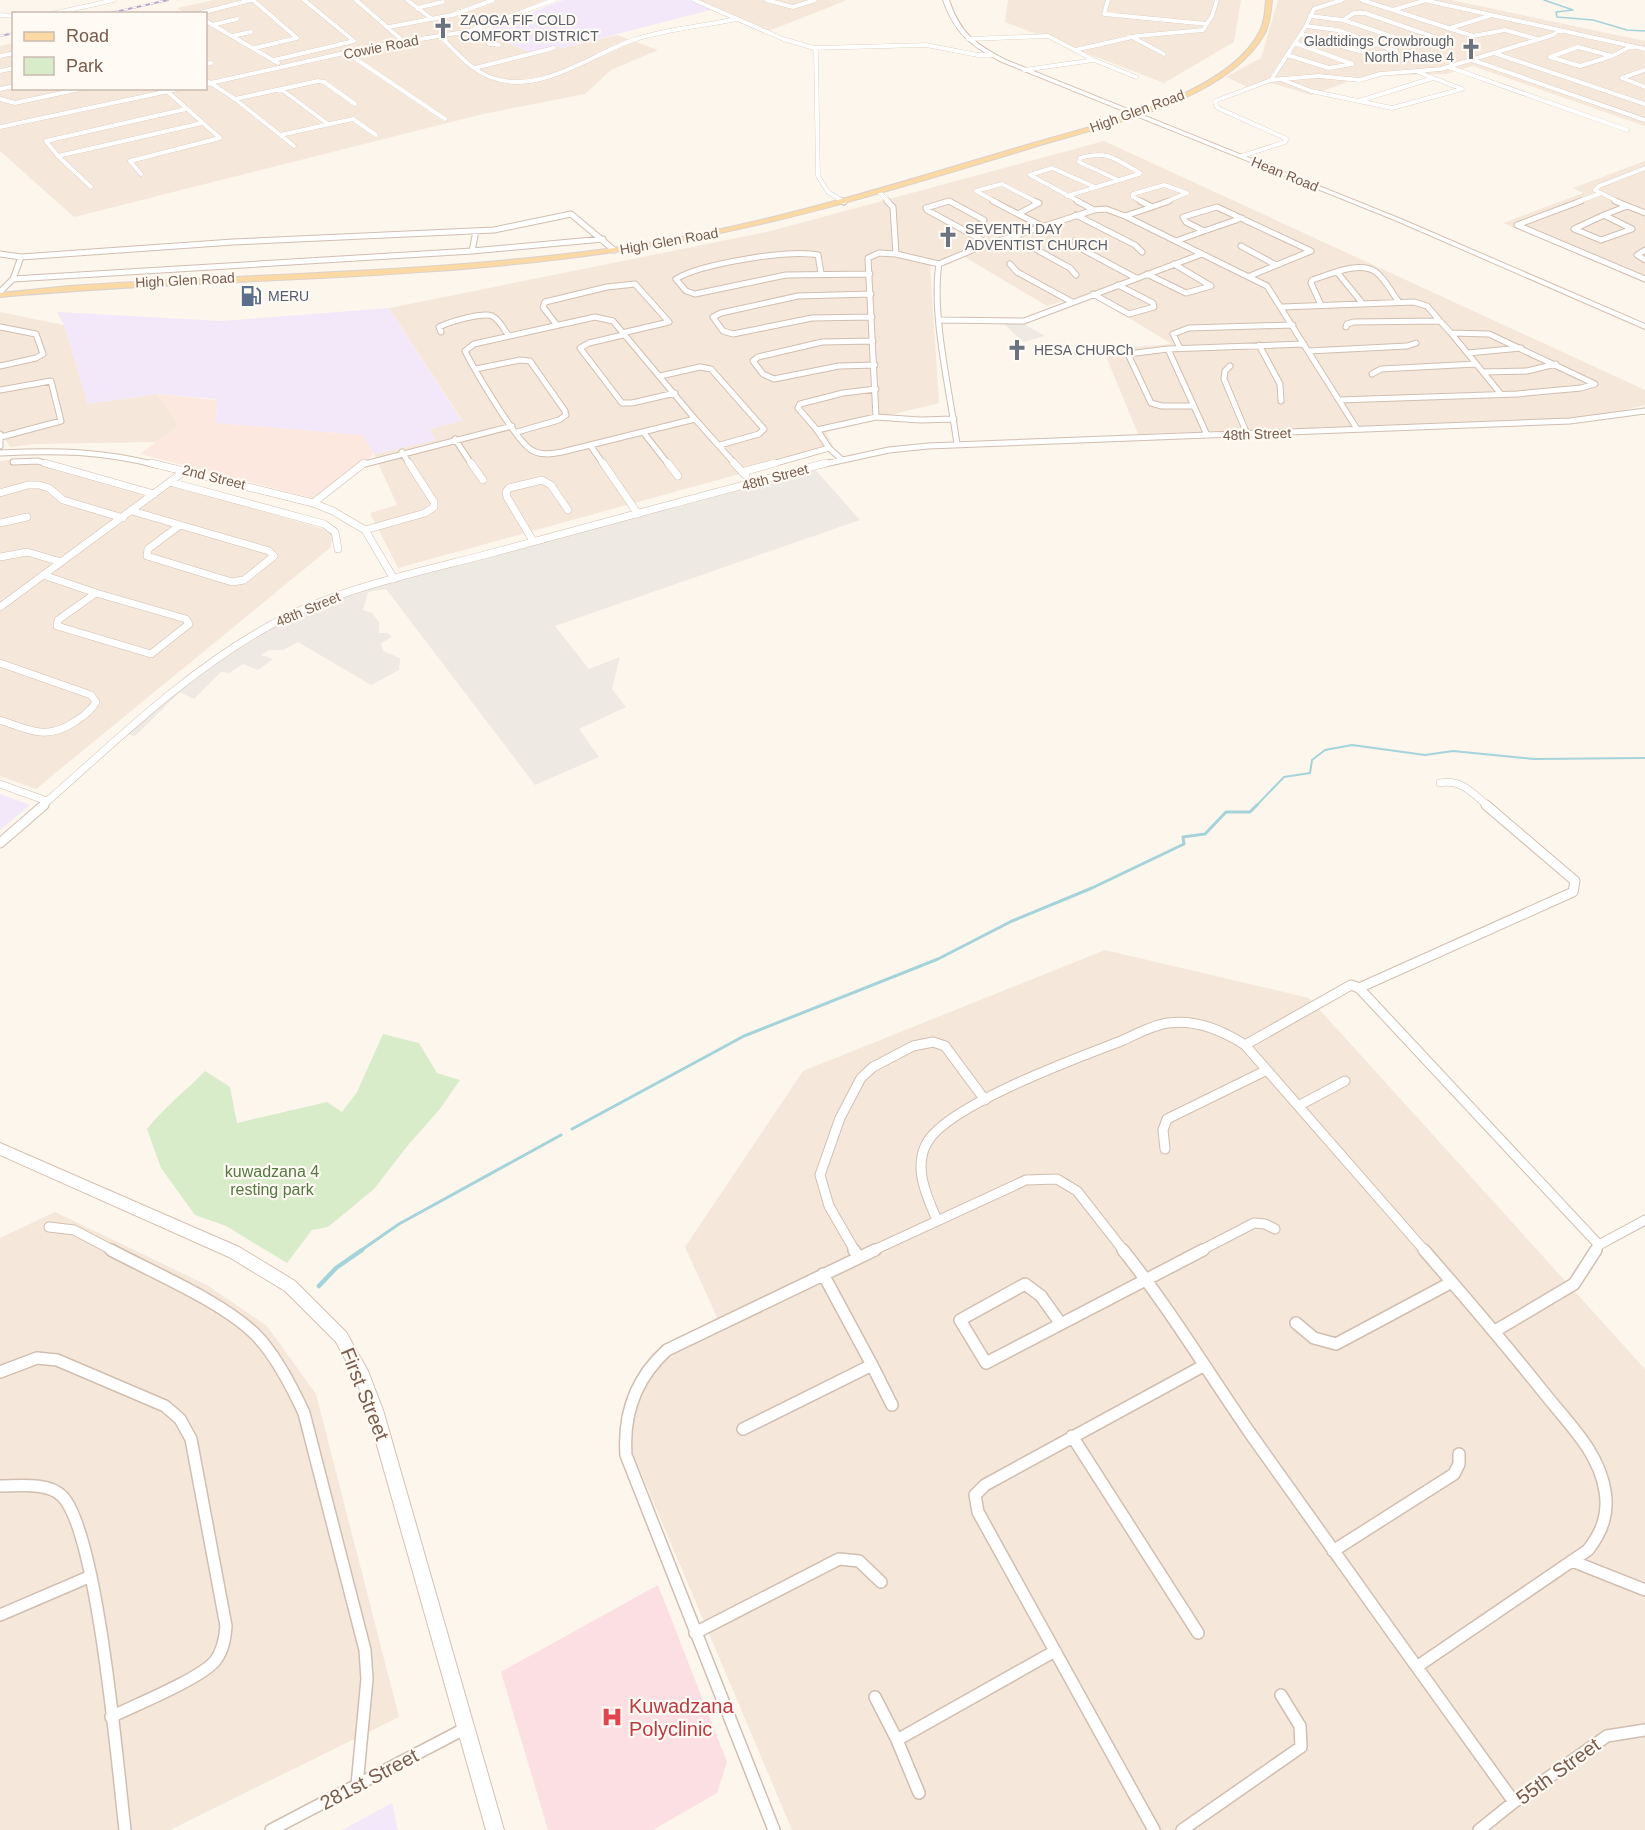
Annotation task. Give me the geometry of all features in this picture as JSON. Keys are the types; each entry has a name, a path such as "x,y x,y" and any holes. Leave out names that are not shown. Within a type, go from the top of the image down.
{"main road":[{"name":"High Glen Road","path":"0,294 119,283 464,266 614,250 733,230 879,192 1136,114 1180,97 1236,64 1255,45 1263,32 1269,0"}],"street":[{"path":"60,12 114,0"},
{"path":"204,12 252,0 288,28 297,38 255,48"},
{"path":"274,60 354,41 304,0"},
{"path":"356,0 404,41"},
{"path":"406,0 432,19"},
{"path":"389,27 460,13 493,0"},
{"name":"Cowie Road","path":"207,82 404,41 470,31 554,0"},
{"path":"694,0 783,39 814,48 927,45 978,55 992,55"},
{"path":"766,0 793,7 815,0"},
{"name":"Hean Road","path":"946,0 954,22 968,39 992,55 1023,70 1399,220 1645,327"},
{"path":"1108,0 1104,14 1207,24"},
{"path":"1074,50 1132,37 1199,31 1207,28 1217,0"},
{"path":"1271,80 1306,26 1314,9 1342,0"},
{"path":"1362,0 1476,37 1508,30 1538,39"},
{"path":"1393,10 1425,0 1645,49"},
{"path":"417,8 443,2"},
{"path":"1310,16 1343,20 1418,45 1437,38 1365,13 1354,13 1343,20"},
{"path":"1449,28 1492,15"},
{"path":"440,36 475,68 488,76 505,81 539,79 633,40 737,19"},
{"path":"212,25 237,20"},
{"path":"207,22 284,66"},
{"path":"1301,34 1320,37 1372,55 1396,51 1337,30 1306,26"},
{"path":"1242,156 1285,142 1287,139 1220,109 1216,106 1215,101 1271,80 1318,76 1360,80 1380,74 1448,67 1553,35 1559,30"},
{"path":"470,31 490,44 499,45"},
{"path":"232,36 251,32"},
{"path":"968,39 1042,35 1136,77"},
{"path":"1132,37 1164,54"},
{"path":"1287,55 1329,68 1352,64 1295,44"},
{"path":"1612,56 1578,48 1550,57 1580,66 1612,56 1632,46"},
{"path":"475,68 554,48"},
{"path":"814,48 816,52 818,176 828,192 844,202"},
{"path":"346,53 445,119"},
{"path":"1493,53 1645,104"},
{"path":"1023,70 1094,60"},
{"path":"1471,60 1645,120"},
{"path":"207,64 211,63"},
{"path":"1448,67 1627,130"},
{"path":"1645,70 1622,79 1645,87"},
{"path":"1283,80 1311,92 1392,108 1462,89 1417,72"},
{"path":"1359,101 1433,78"},
{"path":"235,99 318,81 324,82 355,104"},
{"path":"207,82 235,99 294,146"},
{"path":"281,89 327,124"},
{"path":"0,99 15,103 77,90"},
{"path":"0,127 176,90"},
{"path":"141,174 130,161 220,138 168,92"},
{"path":"92,187 58,156 46,141 186,109"},
{"path":"280,135 353,119 376,135"},
{"path":"58,156 202,123"},
{"path":"1067,196 1118,180 1140,172 1103,153 1098,153 1079,160 1118,180"},
{"path":"1094,210 1030,175 1052,168 1095,187"},
{"path":"1645,168 1599,186 1595,190 1599,194 1645,213"},
{"path":"1017,214 1039,203 1002,184 976,191 1017,214 1042,226"},
{"path":"1125,216 1153,207 1186,195 1187,193 1164,185 1133,194 1134,197 1153,207"},
{"path":"879,192 893,207 896,254"},
{"path":"1599,194 1517,225 1645,279"},
{"path":"964,230 983,223 984,220 949,201 926,208 927,210 989,244"},
{"path":"1604,215 1632,229 1601,240 1574,229 1575,227 1604,215 1627,206"},
{"path":"1204,231 1186,222 1183,217 1217,207 1311,251 1250,276"},
{"path":"876,417 868,262 870,256 896,254 939,264 1042,226 1094,210 1106,209 1267,285 1357,429"},
{"path":"0,254 21,257 198,244 494,230 571,214 614,250"},
{"path":"1076,215 1135,245 1142,252"},
{"path":"1176,241 1242,218"},
{"path":"472,251 476,231"},
{"path":"1012,236 1070,268 1076,275"},
{"path":"13,279 472,251 603,239"},
{"path":"1076,241 1080,248 1136,278"},
{"path":"1242,246 1276,265"},
{"path":"1645,250 1637,255 1645,260"},
{"path":"821,273 820,257 810,253 771,255 684,274 676,279 686,291 695,294 786,275 870,274"},
{"path":"940,320 1024,321 1202,254"},
{"path":"0,294 13,279 21,257"},
{"path":"939,264 937,274 940,320 957,444"},
{"path":"1010,264 1017,272 1072,302"},
{"path":"1147,274 1186,293 1211,286 1174,264"},
{"path":"1321,305 1311,281 1359,267 1373,271 1399,302"},
{"path":"1337,272 1363,304"},
{"path":"556,324 543,307 545,302 607,287 634,284 669,322 589,343 580,348 619,400 632,403 675,393"},
{"path":"1093,294 1129,314 1154,307 1153,303 1118,285"},
{"path":"871,294 798,296 721,313 713,317 723,331 733,334 812,318 872,317"},
{"path":"1282,307 1399,302 1427,306 1500,393"},
{"path":"441,332 439,327 445,324 486,315 495,317 508,335"},
{"path":"696,419 562,452 538,452 525,445 466,356 465,351 468,347 508,335 556,324 602,317 612,321 752,483"},
{"path":"1346,327 1347,324 1354,322 1440,321"},
{"path":"1180,348 1173,334 1189,328 1293,325"},
{"path":"0,327 36,334 43,354 36,358 0,366"},
{"path":"1339,400 1575,389 1594,385 1591,380 1556,363 1485,333 1451,333"},
{"path":"873,341 822,342 758,357 753,361 763,374 774,379 839,366 875,365"},
{"path":"1309,351 1407,346 1416,343"},
{"path":"1194,406 1162,406 1151,403 1128,354 1180,348 1304,344"},
{"path":"1259,345 1280,384 1281,401"},
{"path":"1468,353 1521,348"},
{"path":"1168,349 1207,435"},
{"path":"476,369 520,360 530,361 565,411 566,415 559,420 517,432"},
{"path":"1483,372 1527,371 1556,363"},
{"path":"1372,374 1381,369 1476,364"},
{"path":"1230,366 1225,371 1224,379 1247,434"},
{"path":"660,376 700,367 711,369 764,429 759,434 720,445"},
{"path":"0,390 51,381 61,421 0,435 0,446"},
{"path":"841,459 829,448 800,411 798,408 800,404 843,393 876,389"},
{"name":"48th Street","path":"0,843 170,694 243,640 315,604 394,579 841,459 890,450 957,444 1570,421 1645,411"},
{"path":"817,430 876,417 920,420 954,418"},
{"path":"313,502 362,463 512,426"},
{"path":"642,432 678,476"},
{"path":"455,439 483,480"},
{"path":"590,445 638,514"},
{"path":"742,472 829,448"},
{"name":"2nd Street","path":"0,453 33,450 92,452 140,458 313,502 365,530 394,579"},
{"path":"365,530 424,513 434,507 434,502 402,452"},
{"path":"13,462 38,461 154,494"},
{"path":"0,607 186,470"},
{"path":"533,541 507,497 506,492 509,488 536,480 548,482 568,510"},
{"path":"170,482 324,524 335,532 338,549"},
{"path":"0,494 39,484 63,500 123,518"},
{"path":"132,511 181,524 269,551 274,556 244,580 232,582 147,556 148,549 181,524"},
{"path":"0,523 27,517"},
{"path":"0,557 27,552 61,562"},
{"path":"43,575 186,620 189,624 151,654 57,626 58,620 96,592"},
{"path":"0,720 36,732 53,734 72,725 94,707 96,702 92,695 1,664"},
{"path":"1359,988 1573,892 1575,881 1462,784 1452,781 1440,783"},
{"path":"0,784 47,801"},
{"path":"1245,1045 1351,985 1359,988 1599,1245"},
{"path":"937,1220 923,1184 921,1163 928,1141 942,1126 985,1100 1165,1023 1182,1021 1201,1024 1228,1033 1245,1045 1495,1330 1591,1452 1599,1468 1607,1501 1606,1519 1600,1536 1588,1550 1418,1666"},
{"path":"858,1257 820,1186 820,1175 857,1081 868,1070 917,1043 936,1041 945,1046 985,1100"},
{"path":"1165,1149 1163,1130 1167,1119 1267,1070"},
{"path":"1298,1106 1345,1081"},
{"name":"First Street","path":"0,1149 234,1252 290,1286 341,1337 363,1376 375,1410 495,1830"},
{"path":"774,1830 626,1455 624,1436 632,1400 652,1362 667,1350 858,1257 1026,1180 1057,1179 1077,1191 1147,1280 1203,1366 1333,1551 1514,1802"},
{"path":"1495,1330 1574,1284 1599,1245 1645,1220"},
{"path":"1061,1324 1041,1296 1025,1284 960,1320 986,1363 1147,1280 1254,1223 1265,1224 1275,1229"},
{"path":"49,1227 74,1230 227,1312 256,1335 290,1383 304,1413 364,1650 367,1679 357,1785"},
{"path":"823,1274 892,1405"},
{"path":"1296,1323 1311,1338 1323,1344 1336,1344 1452,1282"},
{"path":"0,1372 37,1358 57,1360 165,1406 180,1419 191,1439 226,1626 224,1647 220,1656 205,1671 111,1718"},
{"path":"743,1430 872,1365"},
{"path":"1154,1830 978,1512 975,1495 985,1485 1203,1366"},
{"path":"1072,1436 1198,1633"},
{"path":"1333,1551 1454,1474 1459,1464 1459,1454"},
{"path":"0,1486 44,1488 62,1496 73,1512 91,1576 125,1830"},
{"path":"696,1633 830,1562 844,1557 857,1559 870,1568 881,1582"},
{"path":"1572,1561 1645,1590"},
{"path":"0,1615 91,1576"},
{"path":"897,1740 1055,1651"},
{"path":"1182,1830 1301,1747 1302,1730 1281,1695"},
{"path":"875,1697 897,1740 919,1793"},
{"name":"281st Street","path":"271,1830 467,1727"},
{"name":"55th Street","path":"1479,1830 1606,1736 1645,1730"}],"shaded area":[{"path":"214,0 545,0 471,29 533,53 555,46 563,48 617,35 658,50 611,70 585,94 483,114 74,217 0,151 0,46 12,43 12,90 207,90 207,12 183,12 177,8"},
{"path":"563,0 691,0 714,9 563,48 555,46 533,53 481,32"},
{"path":"691,0 847,0 769,31"},
{"path":"1008,0 1241,0 1234,42 1164,83 1005,22"},
{"path":"1278,0 1451,0 1645,41 1645,126 1473,66 1447,74 1364,76 1311,95 1271,83 1252,89 1226,77 1261,58"},
{"path":"1104,141 1645,390 1645,405 1604,415 1554,420 1138,434 1103,349 1172,344 1089,294 1047,306 963,256 930,265 939,403 825,431 834,448 398,568 370,513 397,505 374,454 435,440 428,430 462,420 389,308 767,232"},
{"path":"1645,161 1645,283 1503,223 1583,193 1573,188"},
{"path":"389,308 462,421 430,429 436,440 374,454 363,435 216,423 217,399 157,394 88,404 64,325 57,312 222,321"},
{"path":"0,312 64,325 88,404 157,394 179,425 156,442 36,444 10,447 0,431"},
{"path":"1022,323 1045,336 1023,342 1004,324"},
{"path":"157,394 217,400 216,423 363,435 374,454 320,500 140,454 179,425"},
{"path":"16,459 149,497 167,484 334,532 330,548 36,789 0,776 0,461"},
{"path":"814,468 860,520 555,626 589,669 620,657 612,689 626,707 579,729 599,757 535,785 386,589 368,592 363,610 372,613 379,622 379,633 388,633 392,637 381,643 383,651 400,658 399,670 371,685 298,642 283,650 269,650 261,655 273,659 258,670 243,664 229,673 221,672 194,699 180,692 135,736 126,734 245,638 340,596"},
{"path":"0,794 30,805 0,830"},
{"path":"1105,950 1309,998 1645,1369 1645,1830 792,1830 623,1430 649,1361 721,1326 685,1247 803,1071"},
{"path":"55,1212 207,1285 267,1326 316,1394 399,1717 170,1830 0,1830 0,1238"},
{"name":"Kuwadzana Polyclinic","path":"658,1585 727,1762 717,1793 653,1830 548,1830 501,1672"},
{"path":"392,1803 398,1830 342,1830"}],"green space":[{"name":"kuwadzana 4 resting park","path":"383,1034 419,1043 437,1073 460,1080 440,1109 374,1189 328,1227 312,1230 287,1263 226,1226 195,1215 161,1168 147,1129 168,1106 205,1071 230,1087 237,1123 327,1102 342,1112 357,1092"}],"waterway":[{"path":"1544,0 1573,10 1556,12 1557,17 1593,20 1627,30 1645,31"},
{"path":"1256,806 1284,777 1310,773 1312,760 1325,750 1352,745 1425,755 1453,751 1534,759 1645,758"},
{"path":"572,1129 744,1036 938,959 1012,921 1092,888 1184,844 1183,837 1205,834 1226,812 1250,812 1256,806"},
{"path":"360,1251 399,1224 561,1135"},
{"path":"319,1286 336,1268 362,1250"}],"railway":[{"path":"115,12 168,0"},
{"path":"0,36 12,33"}],"place":[{"name":"ZAOGA FIF COLD COMFORT DISTRICT","path":"443,28"},
{"name":"Gladtidings Crowbrough North Phase 4","path":"1471,49"},
{"name":"SEVENTH DAY ADVENTIST CHURCH","path":"948,237"},
{"name":"MERU","path":"251,296"},
{"name":"HESA CHURCh","path":"1017,350"},
{"name":"Kuwadzana Polyclinic","path":"612,1717"}]}
